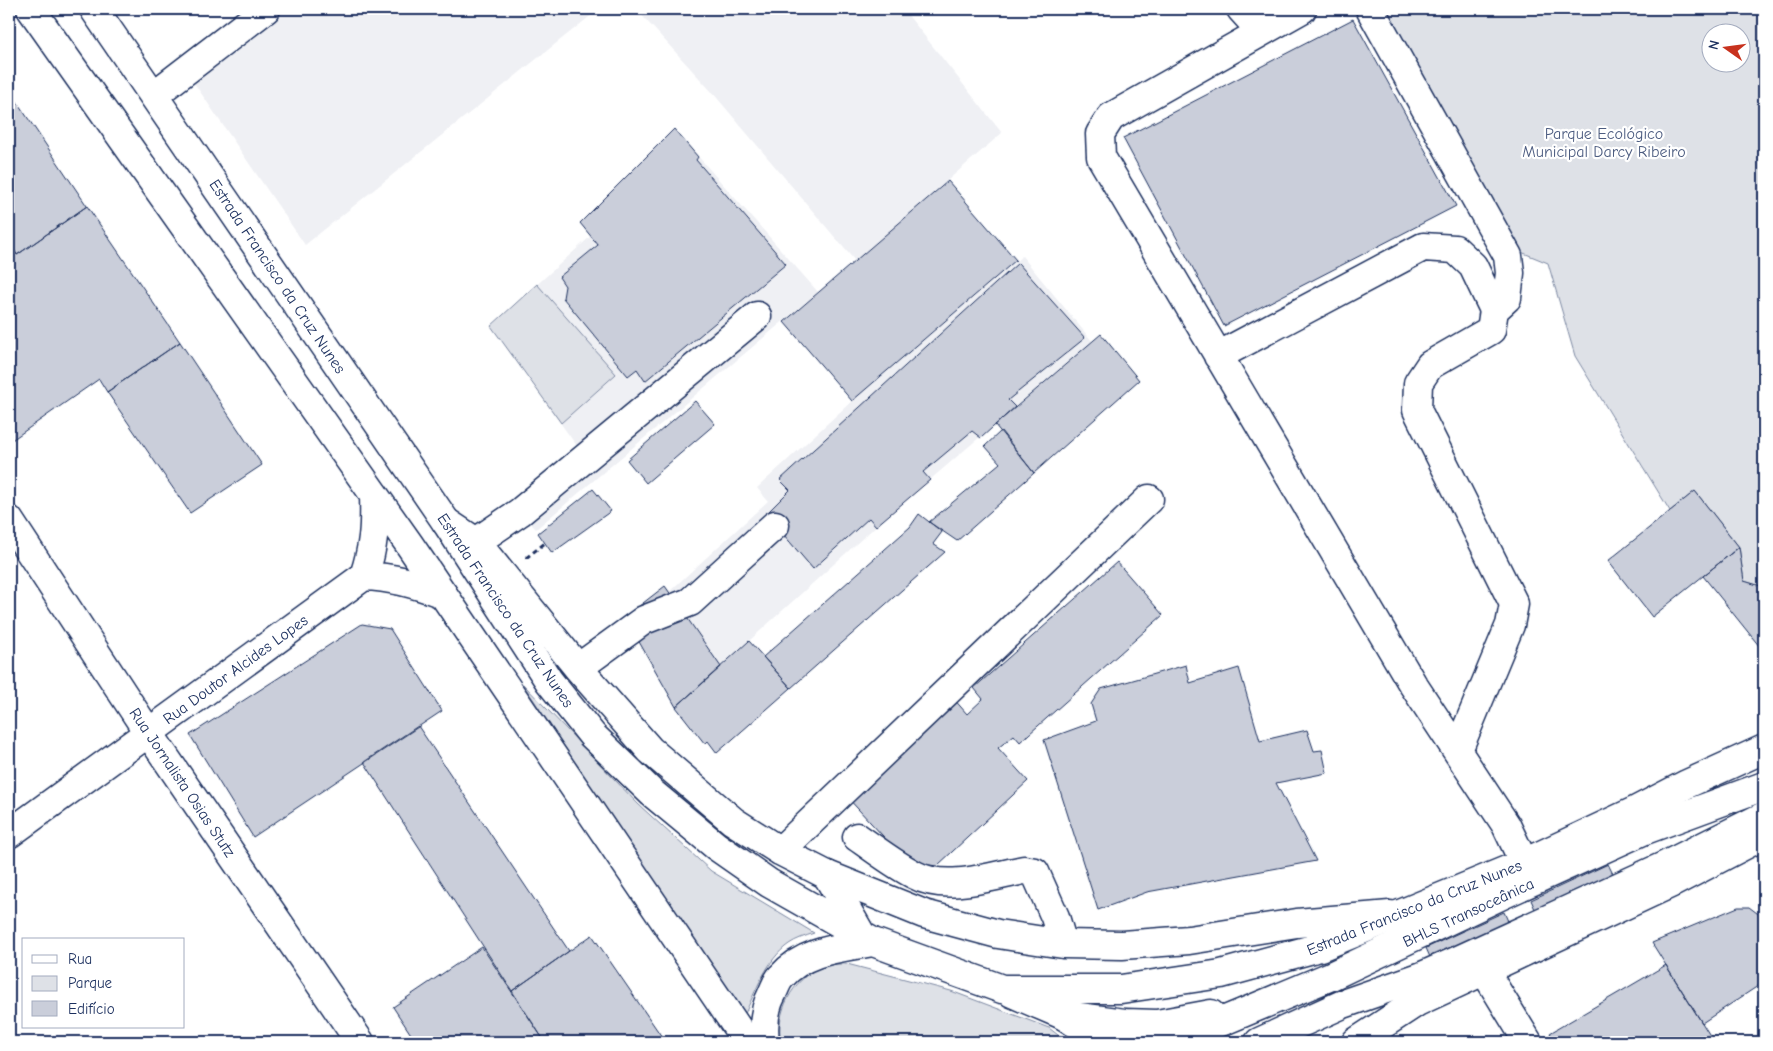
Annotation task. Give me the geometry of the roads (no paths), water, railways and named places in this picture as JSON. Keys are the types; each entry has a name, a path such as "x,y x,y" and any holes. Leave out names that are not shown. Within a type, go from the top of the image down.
{"main road":[{"path":"31,9 443,594 747,1042"},
{"name":"Estrada Francisco da Cruz Nunes","path":"94,9 446,522 549,681 592,735 652,793 716,846 769,882 868,940 1002,989 1121,989 1222,974 1320,947 1524,863 1764,749"},
{"path":"154,95 266,9"},
{"path":"1241,9 1261,31"},
{"path":"1302,9 1111,117 1100,134 1101,157 1412,683 1506,825 1524,863"},
{"path":"1370,9 1508,256 1510,273 1507,298 1494,310"},
{"path":"1218,356 1423,247 1455,249 1473,266 1494,310 1491,330 1430,365 1418,384 1417,410 1514,604 1510,625 1458,750"},
{"path":"476,542 520,512 757,316"},
{"path":"374,495 375,531 372,554 364,576 395,578 443,594"},
{"path":"780,851 1149,499"},
{"name":"Rua Jornalista Osias Stutz","path":"9,520 148,732 360,1042"},
{"path":"446,522 476,542 578,668 650,750 733,821 780,851 827,875 924,914 998,934 1063,944 1122,945 1189,940 1297,923 1397,914"},
{"path":"578,668 644,620 690,602 775,525"},
{"name":"Rua Doutor Alcides Lopes","path":"9,834 364,576"},
{"name":"BHLS Transoceânica","path":"1173,1042 1331,976 1645,830 1764,786"},
{"path":"1259,1042 1343,1004 1420,977 1454,962 1664,866 1764,816"},
{"path":"1356,1042 1417,1002 1672,883 1764,835"},
{"path":"858,837 916,876 939,883 958,882 1024,870 1035,872 1055,917 1063,944"},
{"path":"765,1042 763,1028 768,1002 780,978 795,964 822,951 868,940 827,875"},
{"path":"1484,970 1528,1042"},
{"path":"1002,989 1063,1016 1102,1042"},
{"path":"1063,1016 1125,1023 1156,1024 1197,1018 1294,992"},
{"path":"1278,1042 1312,1019"}],"park label":[{"name":"Parque Ecológico Municipal Darcy Ribeiro","path":"1604,142"}]}
